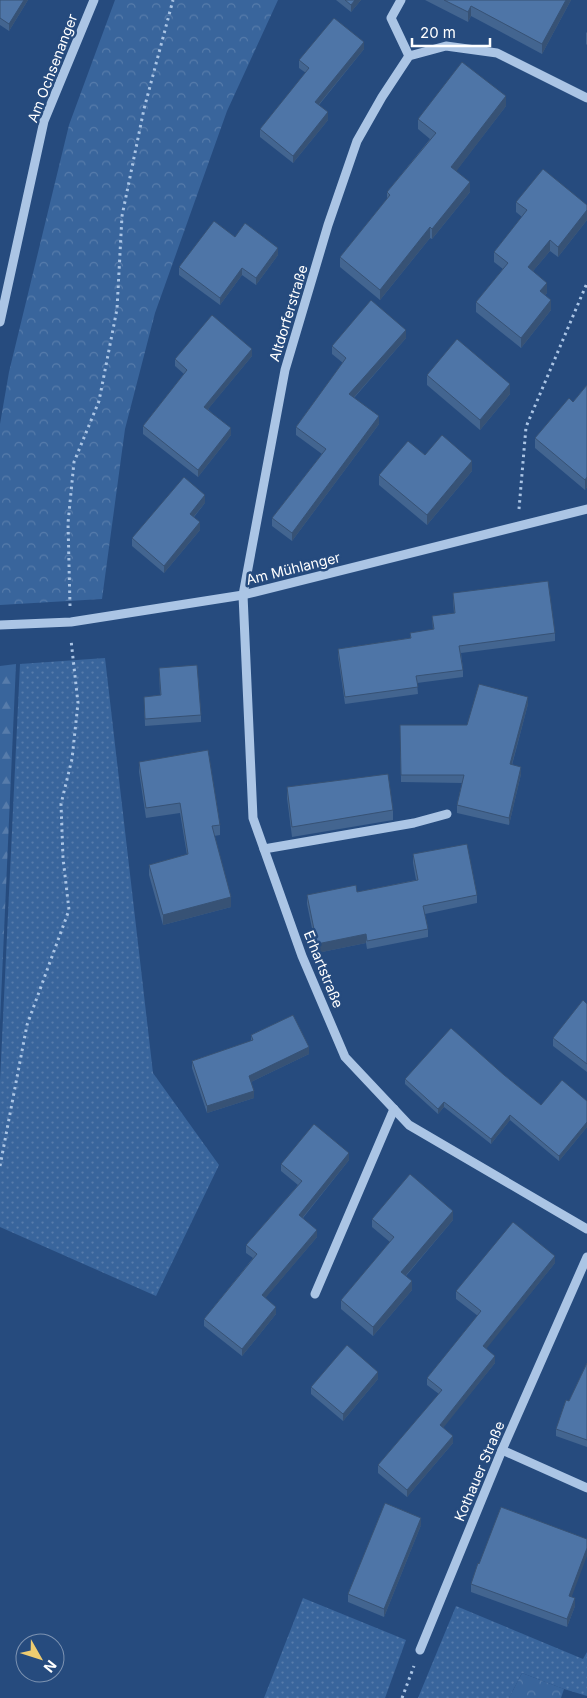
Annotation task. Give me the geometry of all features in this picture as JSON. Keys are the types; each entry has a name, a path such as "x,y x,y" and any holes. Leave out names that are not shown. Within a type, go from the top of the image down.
{"street":[{"name":"Am Ochsenanger","path":"0,322 44,121 94,0"},
{"path":"401,0 392,18 410,56 446,46 496,53 587,98"},
{"name":"Altdorferstraße","path":"243,595 285,370 328,225 357,141 382,96 410,56"},
{"name":"Am Mühlanger","path":"0,625 71,622 243,595 587,510"},
{"name":"Erhartstraße","path":"243,595 253,818 302,956 345,1057 409,1125 587,1229"},
{"path":"264,849 414,823 447,814"},
{"path":"315,1294 394,1109"},
{"name":"Kothauer Straße","path":"420,1650 502,1450 587,1258"},
{"path":"502,1450 587,1488"}],"path":[{"path":"0,1166 28,1025 69,910 62,858 61,804 72,759 78,703 70,644 71,622 68,592 68,524 74,462 99,401 117,309 122,216 144,109 173,0"},
{"path":"517,528 526,427 587,283"},
{"path":"402,1698 420,1650"}],"green space":[{"path":"115,0 278,0 227,111 155,313 125,429 102,599 0,605 0,424 9,372 69,125"},
{"path":"105,658 153,1073 219,1165 156,1296 0,1227 0,1081 20,664"},
{"path":"16,664 0,1022 0,666"},
{"path":"303,1598 406,1640 385,1698 264,1698"},
{"path":"456,1606 583,1659 587,1652 587,1696 522,1673 509,1698 418,1698"},
{"path":"522,1673 564,1689 561,1698 509,1698"}],"building":[{"path":"0,0 24,0 9,24 0,18"},
{"path":"345,0 355,0 351,5"},
{"path":"444,0 566,0 542,44 471,6 468,12"},
{"path":"334,18 364,42 315,102 328,112 293,156 260,129 309,68 299,60"},
{"path":"462,62 506,96 451,167 470,182 432,229 430,227 380,290 340,257 390,195 387,192 436,133 418,119"},
{"path":"543,169 587,205 587,210 558,247 550,240 528,267 547,283 540,291 551,300 521,338 476,302 508,263 494,252 527,210 516,202"},
{"path":"214,221 235,237 245,223 278,248 256,278 242,268 220,298 179,267"},
{"path":"371,300 406,330 349,394 379,416 292,533 272,518 326,449 296,427 346,358 332,346"},
{"path":"212,315 252,349 204,407 231,428 198,470 143,426 187,370 175,359"},
{"path":"457,339 510,384 480,420 427,375"},
{"path":"587,385 587,477 585,480 535,438 569,398 573,402"},
{"path":"442,435 472,461 427,515 379,475 408,441 425,455"},
{"path":"184,477 205,495 190,514 200,522 164,566 132,538"},
{"path":"548,581 555,633 459,646 463,670 416,676 418,687 345,697 338,649 411,638 410,633 434,629 432,616 455,613 453,593"},
{"path":"197,665 201,715 145,719 144,697 161,695 159,668"},
{"path":"479,684 528,697 510,764 521,767 509,818 457,805 464,775 401,775 400,725 467,725"},
{"path":"208,750 220,825 212,826 231,897 163,915 149,865 188,854 180,803 146,808 139,762"},
{"path":"388,774 393,810 292,827 287,787"},
{"path":"467,844 477,895 423,906 428,929 367,941 366,934 317,944 307,895 356,885 357,892 418,880 413,854"},
{"path":"583,1000 587,1004 587,1064 553,1038"},
{"path":"293,1015 309,1047 249,1076 254,1091 207,1106 192,1061 253,1040 251,1035"},
{"path":"451,1028 541,1105 562,1080 587,1101 587,1122 559,1156 510,1115 491,1139 444,1102 438,1109 405,1079"},
{"path":"314,1124 349,1153 299,1215 317,1230 262,1295 276,1307 242,1349 204,1319 257,1254 246,1245 302,1181 281,1164"},
{"path":"410,1174 453,1211 401,1272 412,1281 373,1327 341,1300 394,1237 372,1219"},
{"path":"513,1222 555,1256 483,1346 495,1356 440,1425 453,1436 407,1490 378,1465 442,1390 427,1378 481,1311 456,1291"},
{"path":"347,1345 378,1372 343,1414 311,1387"},
{"path":"587,1363 587,1440 556,1429 566,1400 569,1401"},
{"path":"385,1503 421,1518 384,1609 348,1594"},
{"path":"501,1507 587,1539 587,1548 569,1596 575,1598 567,1619 471,1584"}]}
